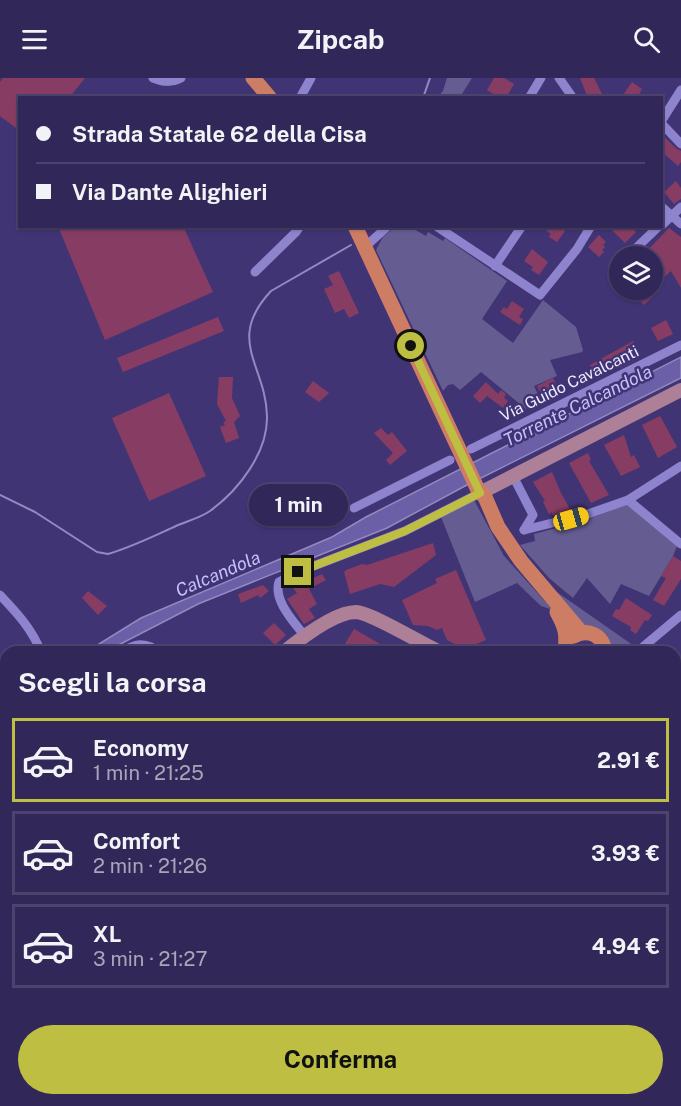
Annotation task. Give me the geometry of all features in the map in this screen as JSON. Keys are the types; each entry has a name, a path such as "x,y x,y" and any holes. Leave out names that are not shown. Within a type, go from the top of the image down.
{"main road":[{"path":"253,78 268,96"},
{"path":"356,228 465,447 480,500 506,547 556,609 562,621 566,646"},
{"path":"479,491 485,497 498,527 520,561 581,632"},
{"path":"567,646 571,638 581,632 598,637 604,646"}],"street":[{"path":"153,78 164,82 182,78"},
{"path":"301,96 311,78"},
{"path":"530,96 541,78"},
{"path":"559,78 572,96"},
{"path":"663,120 681,90"},
{"path":"663,123 681,144"},
{"path":"663,223 681,207"},
{"path":"663,208 681,224"},
{"path":"365,247 386,228"},
{"path":"439,228 540,295 577,249 590,228"},
{"path":"495,266 521,228"},
{"path":"638,246 658,228"},
{"path":"255,272 298,229"},
{"name":"Via Guido Cavalcanti","path":"465,447 681,345"},
{"path":"304,635 292,621 280,597 277,589 279,582 298,572 405,531 479,491 681,390"},
{"path":"354,508 450,460"},
{"path":"513,476 533,515 524,530 588,514 628,500 681,466"},
{"path":"628,500 681,544"},
{"path":"0,595 20,616 38,646"},
{"path":"291,646 304,635 325,623 357,612 372,617 428,646"},
{"path":"644,646 681,615"},
{"path":"131,646 144,644 151,646"}],"shaded area":[{"path":"447,78 472,78 461,96 439,96"},
{"path":"394,228 414,228 426,236 428,232 443,241 445,238 507,281 482,319 513,343 543,300 576,327 582,352 550,360 557,376 534,386 541,401 526,409 481,372 460,390 453,384 448,385 443,391 376,250 383,237"},
{"name":"Calcandola","path":"681,357 681,378 465,486 387,528 198,604 117,646 96,646 141,618 332,537 366,517"},
{"path":"474,500 504,556 553,610 541,606 517,583 475,602 441,517"},
{"path":"629,504 677,546 649,596 621,584 610,604 587,578 573,598 549,578 520,545 535,541 534,534 586,520"},
{"path":"551,588 634,646 610,646 594,632 580,624"}],"building":[{"path":"3,78 85,78 71,96 18,96 18,130 0,116 0,82"},
{"path":"494,78 504,78 514,84 507,96 497,96 487,90"},
{"path":"580,78 594,78 603,96 587,96"},
{"path":"632,82 642,89 638,96 622,96"},
{"path":"663,136 681,151 681,162 678,166 663,153"},
{"path":"676,181 681,188 681,199 674,204 664,192"},
{"path":"59,228 184,228 213,292 105,340"},
{"path":"543,228 561,228 565,231 557,242 549,237 551,234"},
{"path":"610,228 633,228 636,232 625,243"},
{"path":"669,228 681,237 681,288 671,271 663,278 663,246 652,246"},
{"path":"599,235 606,242 602,250 604,252 599,257 588,247"},
{"path":"532,249 548,262 539,275 531,270 533,267 524,261"},
{"path":"339,271 359,313 349,318 344,309 335,313 324,289 333,285 328,276"},
{"path":"639,300 649,300 644,305"},
{"path":"512,301 524,309 519,317 523,319 520,325 500,312 504,307 507,309"},
{"path":"218,317 224,331 123,372 117,358"},
{"path":"666,320 673,334 658,341 651,328"},
{"path":"633,341 641,357 620,368 615,360 594,373 590,365"},
{"path":"219,377 233,377 232,398 240,416 234,422 239,438 226,443 220,427 225,425 223,422 226,421 217,404"},
{"path":"553,378 560,393 546,399 537,386"},
{"path":"313,381 329,393 319,402 305,392"},
{"path":"486,382 498,394 501,390 506,394 504,398 508,401 503,408 487,396 480,403 473,396"},
{"path":"169,393 206,476 149,501 112,418"},
{"path":"660,416 677,447 658,458 642,425"},
{"path":"381,428 388,435 392,432 407,451 390,465 386,460 393,453 374,433"},
{"path":"624,435 631,457 634,455 640,467 621,476 604,445"},
{"path":"588,453 591,460 589,461 609,495 591,503 569,463"},
{"path":"552,472 571,511 553,516 552,512 549,514 543,502 545,501 533,482"},
{"path":"433,543 436,555 394,587 380,584 350,594 344,572 346,570"},
{"path":"673,556 681,561 681,579 664,606 653,600 666,578 661,576"},
{"path":"456,570 486,640 471,646 458,646 447,640 442,628 437,630 428,626 413,625 402,600 437,583 435,579"},
{"path":"322,574 326,580 309,589 317,604 309,609 315,618 304,624 287,599 297,593 293,588"},
{"path":"263,585 269,591 260,598 258,595 241,603 238,594"},
{"path":"88,591 107,606 98,615 82,598"},
{"path":"626,598 652,615 648,621 645,620 636,634 630,630 631,627 612,616 616,609 619,610"},
{"path":"274,623 286,635 275,645 263,633"},
{"path":"354,629 384,646 344,646"}],"waterway":[{"path":"424,96 430,78"},
{"path":"0,495 35,512 97,552 108,554 210,511 241,481 263,443 267,416 265,398 249,339 251,324 258,308 271,291 351,245"}],"route":[{"path":"298,572 405,531 480,493 411,346"}],"water label":[{"name":"Torrente Calcandola","path":"578,406"}]}
